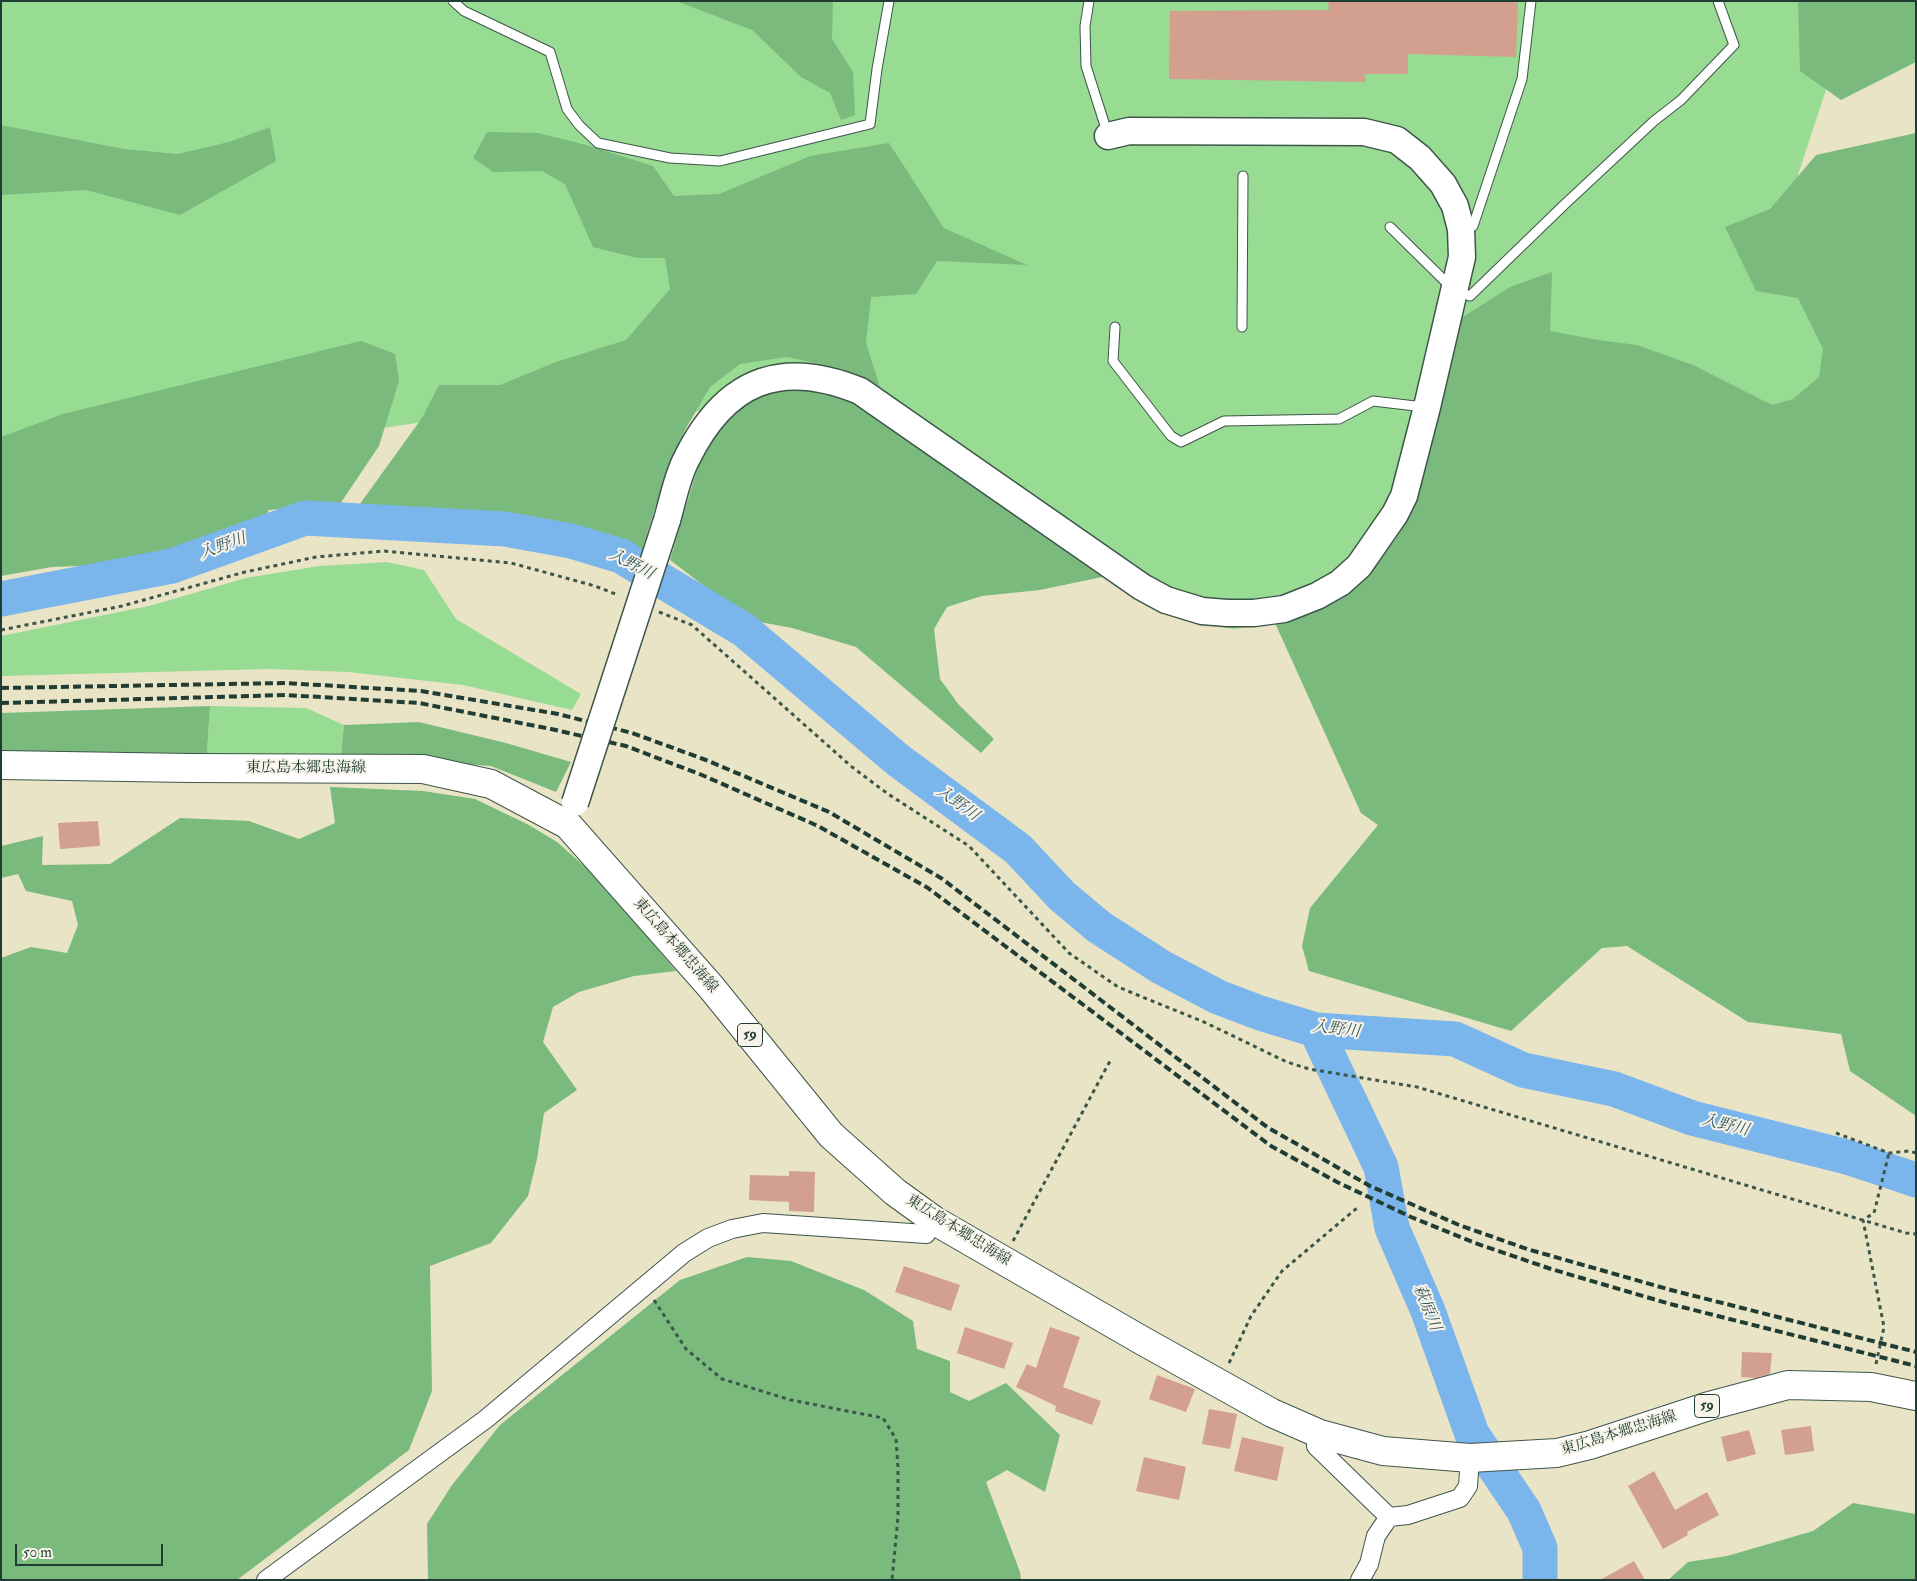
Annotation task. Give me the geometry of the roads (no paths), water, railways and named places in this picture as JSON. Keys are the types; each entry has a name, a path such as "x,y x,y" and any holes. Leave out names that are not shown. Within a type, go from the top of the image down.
{"main road":[{"name":"東広島本郷忠海線","path":"1,765 424,769 491,784 571,814 831,1135 895,1192 935,1221 1218,1383 1272,1413 1320,1434 1383,1451 1470,1458 1557,1453 1582,1447 1709,1406 1788,1385 1871,1387 1916,1396"}],"street":[{"path":"571,814 686,459 706,424 730,400 758,381 789,375 814,377 839,382 860,391 1142,587 1166,600 1202,611 1227,613 1254,613 1284,609 1317,596 1340,583 1359,566 1378,541 1404,496 1462,257 1461,229 1455,206 1443,184 1420,158 1397,140 1364,132 1129,131 1108,136"},
{"path":"266,1580 486,1420 684,1252 708,1238 732,1229 763,1223 926,1234 935,1221"},
{"path":"1320,1434 1316,1446 1389,1517"},
{"path":"1360,1580 1369,1564 1376,1536 1389,1517 1408,1515 1460,1498 1468,1486 1470,1458"}],"lane":[{"path":"453,1 464,11 550,52 567,109 579,125 598,143 670,158 720,160 870,124 889,1"},
{"path":"1089,1 1085,26 1086,66 1108,136"},
{"path":"1461,229 1473,226 1522,79 1531,1"},
{"path":"1390,227 1454,290 1470,296 1654,121 1681,100 1734,45 1718,1"},
{"path":"1242,327 1243,176"},
{"path":"1115,327 1113,361 1170,436 1181,442 1224,421 1339,419 1373,401 1427,407"}],"waterway":[{"name":"入野川","path":"1,599 172,566 305,518 505,529 571,541 621,556 744,630 898,760 1018,849 1062,896 1099,927 1161,967 1218,997 1260,1013 1316,1030 1455,1039 1523,1070 1614,1089 1692,1118 1847,1157 1916,1180"},
{"name":"萩原川","path":"1316,1030 1381,1167 1392,1228 1428,1311 1472,1434 1524,1511 1540,1548 1540,1580"}],"railway":[{"path":"1,688 285,683 421,691 558,714 632,733 706,760 829,812 941,878 1267,1127 1370,1186 1459,1225 1527,1249 1671,1290 1916,1352"},
{"path":"1,703 286,695 419,703 626,746 702,775 818,826 928,888 1271,1146 1337,1182 1411,1217 1475,1243 1551,1269 1670,1304 1916,1366"}]}
